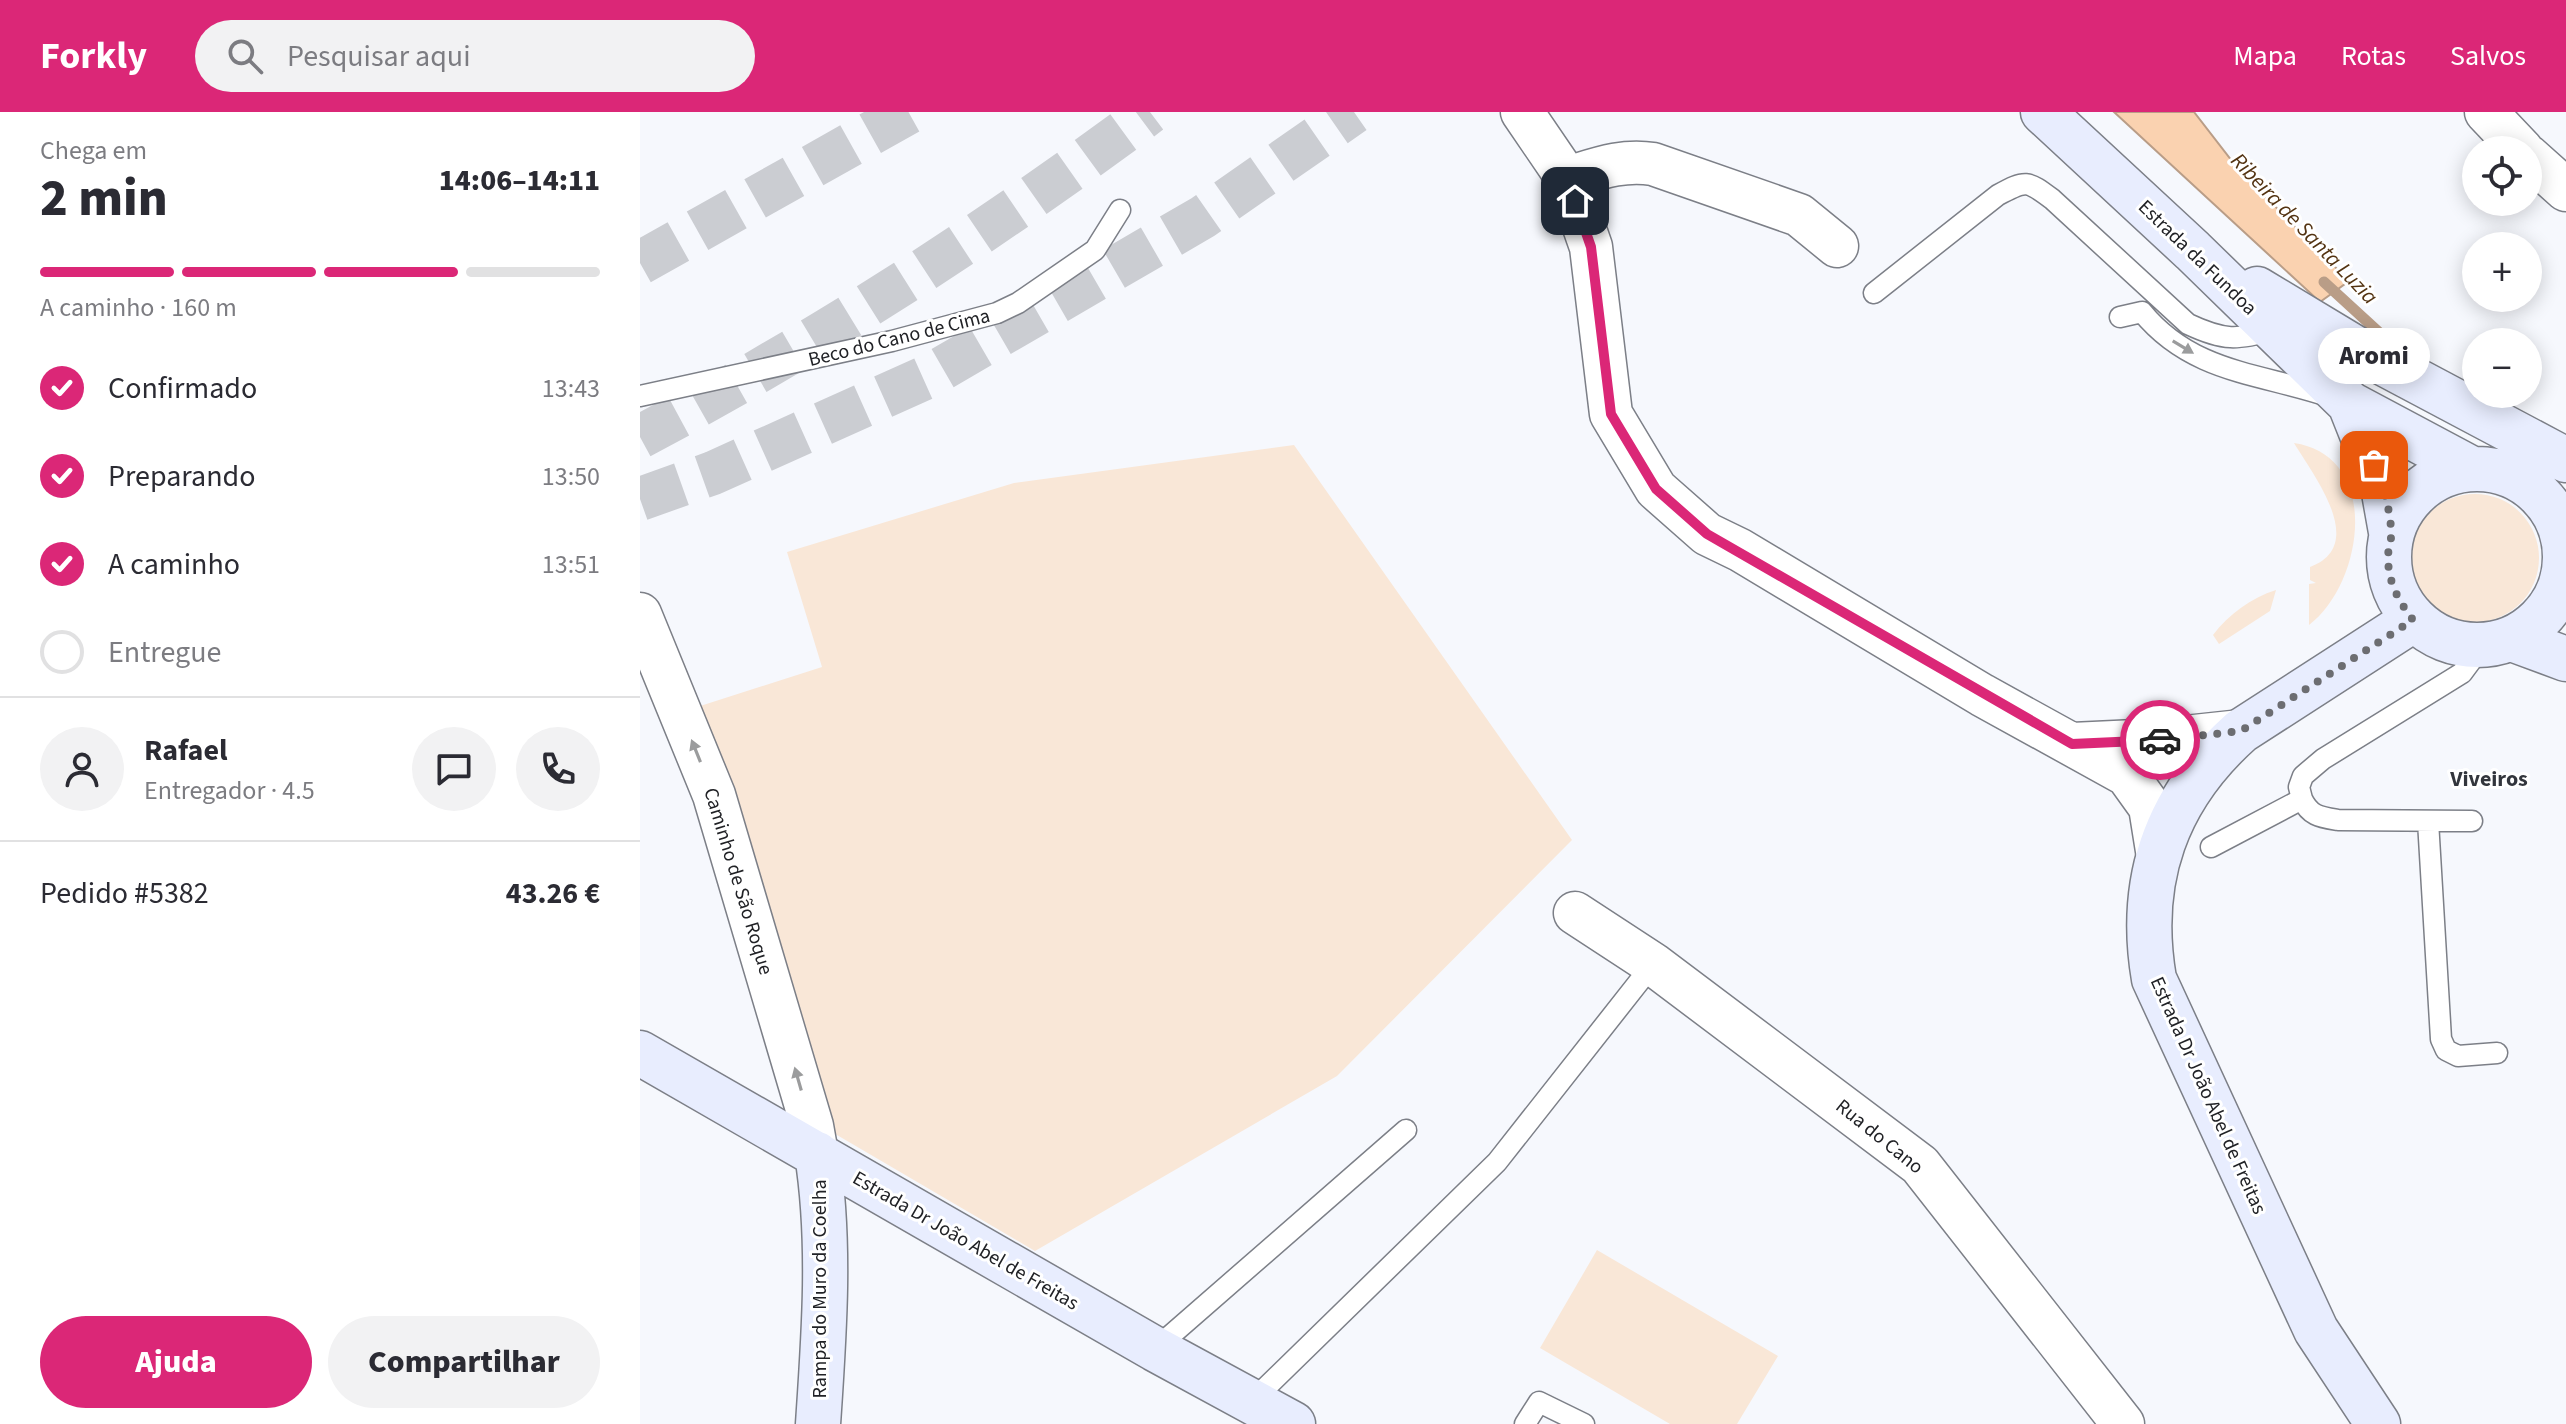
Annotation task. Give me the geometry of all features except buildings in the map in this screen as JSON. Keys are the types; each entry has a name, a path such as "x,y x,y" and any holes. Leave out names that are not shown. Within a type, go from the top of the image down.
{"street":[{"path":"1522,112 1567,178 1591,247 1611,414 1656,489 1707,534 2127,775 2150,807 2158,857"},
{"name":"Estrada da Fundoa","path":"2043,112 2193,251 2349,403 2470,468"},
{"path":"2486,112 2509,136"},
{"path":"1567,178 1617,163 1634,161 1653,164 1799,215 1837,246"},
{"path":"2542,169 2566,190"},
{"path":"2193,251 2355,348 2566,460"},
{"name":"Estrada da Fundoa","path":"2349,403 2383,487 2391,532"},
{"path":"2497,642 2543,617 2560,588 2566,553 2562,519 2521,480 2497,471 2470,468 2449,473 2421,489 2400,512 2391,532 2388,555 2390,579 2399,601 2413,620 2433,635 2457,644 2497,642 2566,659"},
{"name":"Caminho de São Roque","path":"640,614 714,795 812,1126 817,1154"},
{"name":"Estrada Dr João Abel de Freitas","path":"2378,1424 2316,1330 2154,979 2146,934 2158,857 2191,786 2229,742 2413,620"},
{"path":"2072,744 2157,740 2229,742"},
{"name":"Rua do Cano","path":"1575,913 1653,964 1920,1165 2123,1424"},
{"name":"Estrada Dr João Abel de Freitas","path":"640,1053 1155,1349 1293,1424"},
{"name":"Rampa do Muro da Coelha","path":"817,1154 823,1191 823,1369 818,1424"}],"lane":[{"path":"1874,293 1998,195 2021,183 2031,184 2052,199 2188,324 2212,335 2237,340 2274,330"},
{"name":"Beco do Cano de Cima","path":"640,396 892,341 997,313 1018,303 1095,250 1120,210"},
{"path":"2120,317 2142,312 2158,332 2211,364 2349,403"},
{"path":"2472,821 2338,820 2316,816 2308,811 2299,787 2303,776 2323,759 2462,673 2497,642"},
{"path":"2211,847 2302,799"},
{"path":"2428,821 2441,1039 2446,1050 2458,1056 2497,1053"},
{"path":"1251,1402 1497,1162 1653,964"},
{"path":"1155,1349 1406,1130"},
{"path":"1525,1424 1539,1402 1584,1424"}],"shaded area":[{"path":"2114,112 2194,112 2239,170 2349,281 2320,302"},
{"path":"2294,443 2322,453 2341,471 2352,495 2355,523 2352,552 2342,581 2328,606 2309,625 2309,584 2316,583 2310,580 2310,567 2327,557 2335,543 2336,527 2323,490"},
{"path":"1294,445 1572,840 1337,1076 1035,1251 825,1128 694,708 822,667 787,552 1014,483"},
{"path":"2475,494 2500,499 2520,513 2534,533 2539,558 2534,583 2520,603 2500,617 2475,622 2450,617 2430,603 2416,583 2411,558 2416,533 2430,513 2450,499"},
{"path":"2276,590 2270,611 2219,644 2213,635 2226,620 2249,602"},
{"path":"1597,1250 1778,1356 1737,1424 1670,1424 1540,1348"}],"waterway":[{"name":"Ribeira de Santa Luzia","path":"2324,282 2396,348"}],"tunnel":[{"path":"640,263 909,112"},
{"path":"640,437 772,363 901,284 965,243 1150,112"},
{"path":"640,499 713,473 929,376 1203,217 1354,112"}],"way so far":[{"path":"2160,740 2241,731 2413,620 2399,601 2390,579 2388,555 2391,532 2383,487 2374,465"}],"place":[{"name":"Aromi","path":"2374,465"}],"district":[{"name":"Viveiros","path":"2489,778"}],"route":[{"path":"1575,201 1591,247 1611,414 1656,489 1707,534 1740,550 1982,695 2072,744 2160,740"}]}
